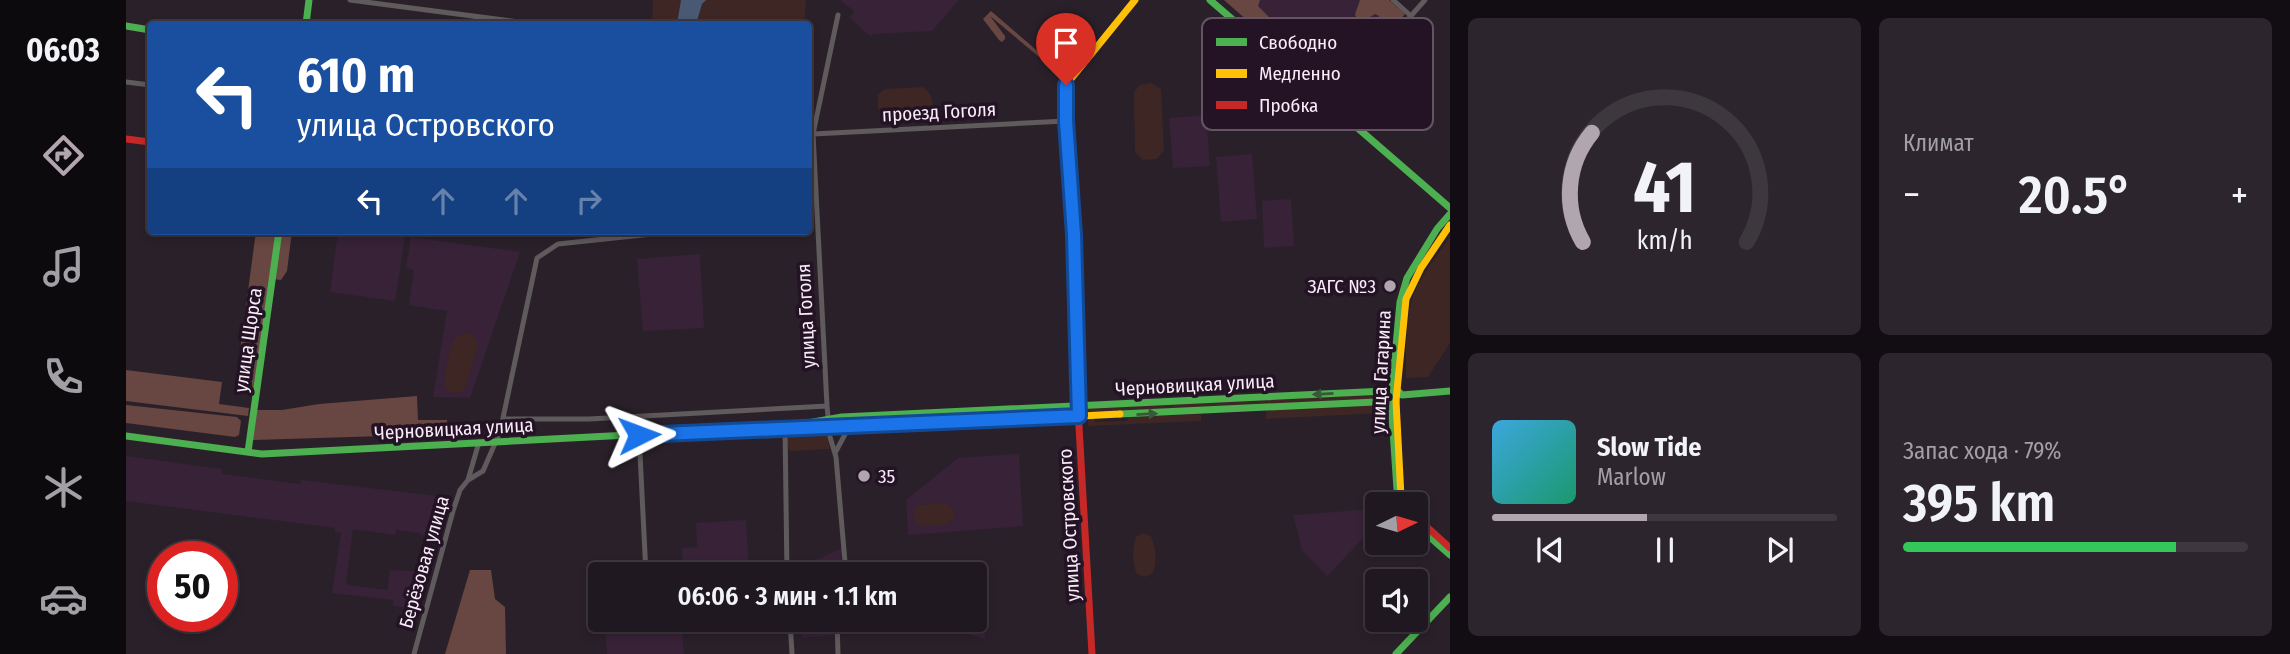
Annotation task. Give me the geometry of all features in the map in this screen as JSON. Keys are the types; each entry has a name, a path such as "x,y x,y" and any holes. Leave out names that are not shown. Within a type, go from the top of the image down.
{"main road":[{"path":"306,21 309,0"},
{"name":"улица Островского","path":"1092,654 1078,406 1074,235 1066,85 1135,0"},
{"path":"1210,0 1231,18"},
{"path":"126,26 147,30"},
{"path":"1359,130 1450,208"},
{"path":"126,139 147,142"},
{"name":"улица Гагарина","path":"1398,492 1396,396 1401,297 1414,266 1437,229 1450,214"},
{"name":"улица Гагарина","path":"1401,492 1396,396 1406,299 1421,268 1450,225"},
{"name":"улица Щорса","path":"248,452 278,235"},
{"path":"1396,396 1450,391"},
{"name":"Черновицкая улица","path":"785,427 828,419 1078,406 1396,396"},
{"name":"Черновицкая улица","path":"126,436 262,454 785,427 829,428 1079,416 1396,396"},
{"path":"1428,528 1450,548"},
{"path":"1428,535 1450,555"},
{"path":"1396,654 1450,597"}],"street":[{"path":"350,0 511,21"},
{"path":"1393,0 1411,16 1425,0"},
{"name":"улица Гоголя","path":"838,15 813,134 828,419 835,453 845,562"},
{"path":"126,82 147,85"},
{"name":"проезд Гоголя","path":"813,134 1066,121"},
{"path":"497,442 537,258 558,244 643,235"},
{"path":"503,419 589,418 827,405"},
{"path":"785,427 787,562"},
{"path":"835,453 849,427"},
{"path":"639,435 645,562"},
{"name":"Берёзовая улица","path":"468,480 479,442"},
{"name":"Берёзовая улица","path":"414,654 460,490 468,480 483,471 489,453 497,442"},
{"path":"791,632 792,654"},
{"path":"837,632 838,654"}],"shaded area":[{"path":"653,0 806,0 804,21 652,21"},
{"path":"840,0 959,0 932,31 873,34 871,37 850,18 854,11"},
{"path":"1224,0 1389,0 1405,14 1402,18 1244,18"},
{"path":"1224,0 1260,0 1258,6 1270,18 1244,18"},
{"path":"1360,0 1389,0 1405,14 1402,18 1379,18 1375,14 1370,17 1356,17 1355,14"},
{"path":"991,11 1049,61 1063,48 1067,49 1067,52 1058,64 1050,66 990,16 1005,36 1002,42 983,19"},
{"path":"1151,83 1161,89 1164,150 1157,159 1143,160 1135,152 1134,92 1140,85"},
{"path":"922,87 929,92 933,103 926,114 885,116 878,108 878,94 885,89"},
{"path":"1202,115 1202,130 1207,130 1210,166 1173,168 1169,118"},
{"path":"1252,154 1257,219 1221,222 1216,157"},
{"path":"1291,199 1294,246 1264,248 1262,201"},
{"path":"255,235 292,235 287,271 281,280 273,279 256,394 245,393 236,381"},
{"path":"337,235 405,236 395,301 330,292"},
{"path":"411,237 520,252 470,398 433,397 447,311 409,305 414,270 406,268"},
{"path":"1450,237 1450,343 1428,377 1406,378 1407,328 1412,299 1424,275"},
{"path":"700,254 704,328 643,331 637,259"},
{"path":"470,333 478,345 466,387 461,392 452,393 445,387 450,350 455,338"},
{"path":"126,370 222,382 219,404 249,408 248,416 126,401"},
{"path":"1386,394 1387,398 1086,412 1087,408"},
{"path":"417,396 418,420 447,420 448,434 252,440 256,410 282,410 319,404"},
{"path":"126,405 237,417 241,421 239,435 235,437 126,423"},
{"path":"1381,405 1382,413 1266,419 1266,410"},
{"path":"1064,409 1064,414 840,422 842,420"},
{"path":"1201,414 1201,421 1088,426 1088,419 1094,419 1095,422 1127,421 1128,417"},
{"path":"787,431 826,431 830,449 791,451 788,448"},
{"path":"1019,454 1023,526 908,535 906,500 958,458"},
{"path":"126,456 222,469 222,474 437,496 430,540 419,533 396,530 395,535 353,529 346,582 349,585 386,590 390,570 414,571 409,608 393,606 393,600 332,593 341,533 335,532 335,528 126,501"},
{"path":"946,503 952,508 954,515 953,520 947,524 920,526 915,522 914,510 919,505"},
{"path":"1365,510 1365,536 1327,576 1302,550 1293,515"},
{"path":"746,520 748,562 683,562 682,548 697,547 696,523"},
{"path":"1143,533 1151,536 1155,554 1153,573 1145,577 1137,574 1133,555 1136,537"},
{"path":"841,549 842,562 811,562"},
{"path":"470,570 491,570 495,599 505,607 506,654 445,654"},
{"path":"605,632 682,632 684,654 607,654"},
{"path":"802,632 835,632 835,635 802,638"},
{"path":"960,632 985,632 985,639"}],"water":[{"path":"681,0 706,0 697,21 678,21"}],"traffic: fast":[{"path":"306,21 309,0"},
{"path":"1210,0 1231,18"},
{"path":"126,26 147,30"},
{"path":"1360,130 1450,208"},
{"path":"1397,492 1391,401 1400,302 1407,278 1437,229 1450,214"},
{"path":"248,452 278,235"},
{"path":"802,424 842,417 1385,391 1398,391 1402,395 1450,391"},
{"path":"1120,414 1396,401"},
{"path":"126,436 262,454 785,427 901,425"},
{"path":"1428,536 1450,555"},
{"path":"1396,654 1450,597"}],"traffic: slow":[{"path":"1076,336 1066,85 1135,0"},
{"path":"1401,492 1396,401 1406,299 1421,268 1450,225"},
{"path":"901,425 1120,414"}],"traffic: jam":[{"path":"126,139 147,142"},
{"path":"1076,336 1092,654"},
{"path":"1428,528 1450,548"}],"place":[{"name":"ЗАГС №3","path":"1390,286"},
{"name":"35","path":"864,476"}],"route":[{"path":"639,435 1079,416 1074,235 1066,85"}]}
